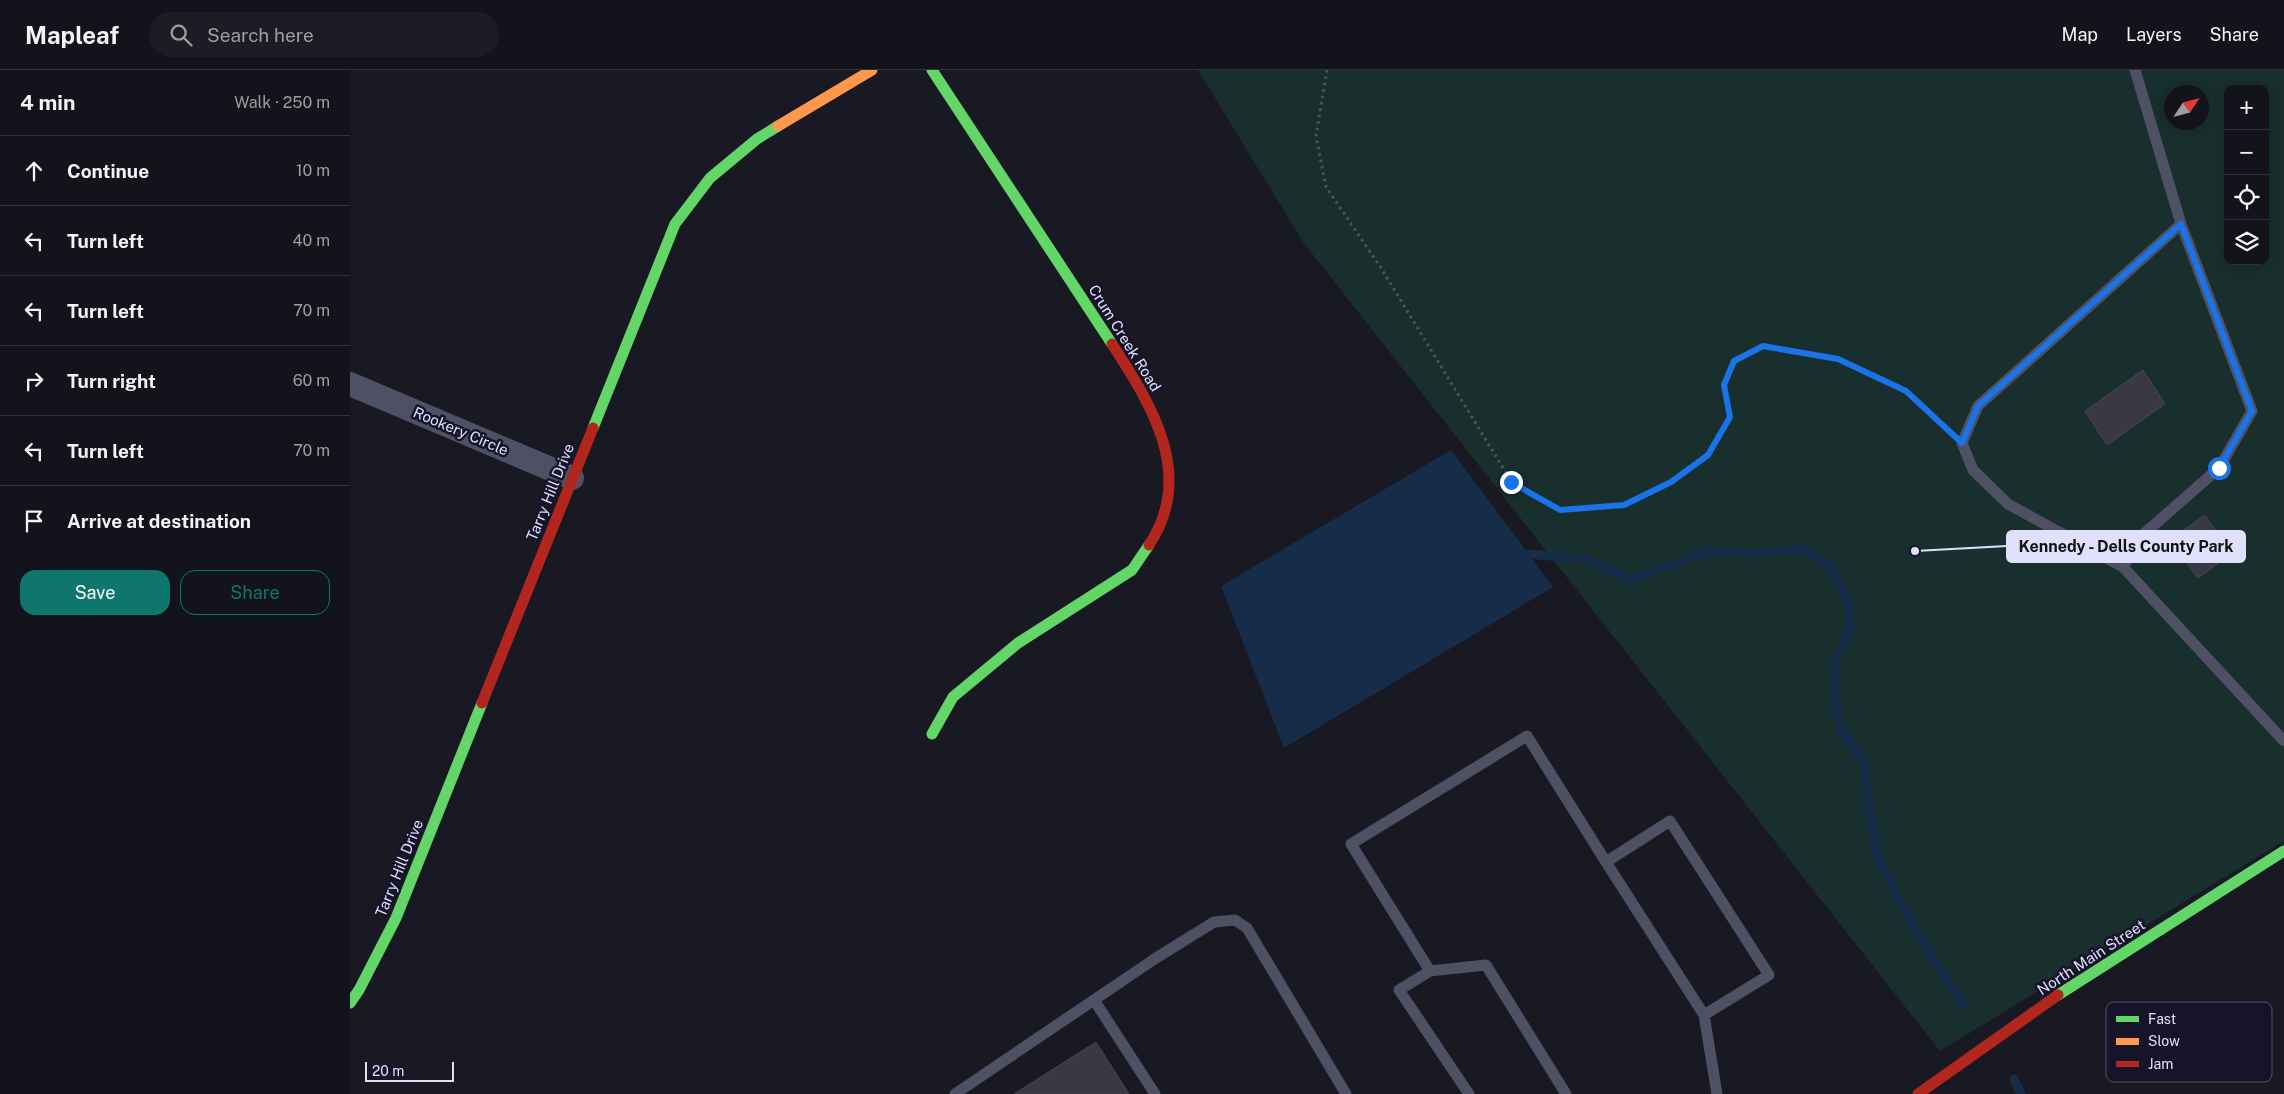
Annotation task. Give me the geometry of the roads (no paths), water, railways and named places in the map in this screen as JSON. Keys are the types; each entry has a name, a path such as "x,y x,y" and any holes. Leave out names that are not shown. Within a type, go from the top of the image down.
{"street":[{"name":"Tarry Hill Drive","path":"350,1003 359,990 396,918 674,224 710,178 757,140 872,70"},
{"name":"Crum Creek Road","path":"932,70 1144,393 1165,442 1170,489 1159,530 1132,570 1018,643 984,670 953,697 932,734"},
{"name":"Rookery Circle","path":"350,384 572,478"},
{"name":"North Main Street","path":"1918,1094 2084,977 2282,858"}],"lane":[{"path":"2123,567 2145,534 2219,468 2252,411 2181,224 2135,70"},
{"path":"2181,224 1978,406 1962,443 1973,470 2008,504 2123,567 2284,740"},
{"path":"1430,971 1351,844 1526,736 1704,1015 1717,1094"},
{"path":"1606,862 1670,821 1769,975 1704,1015"},
{"path":"955,1094 1214,922 1235,920 1247,928 1346,1094"},
{"path":"1468,1094 1399,990 1430,971 1486,966 1566,1094"},
{"path":"1094,1000 1154,1094"}],"water":[{"path":"1451,450 1553,587 1284,748 1221,586"}],"waterway":[{"path":"1529,554 1590,560 1630,580 1708,551 1756,553 1803,549 1830,566 1849,605 1849,630 1836,660 1834,698 1842,732 1863,761 1877,856 1907,916 1963,1005"},
{"path":"2014,1079 2021,1094"}],"place":[{"name":"Kennedy - Dells County Park","path":"1915,551"}]}
